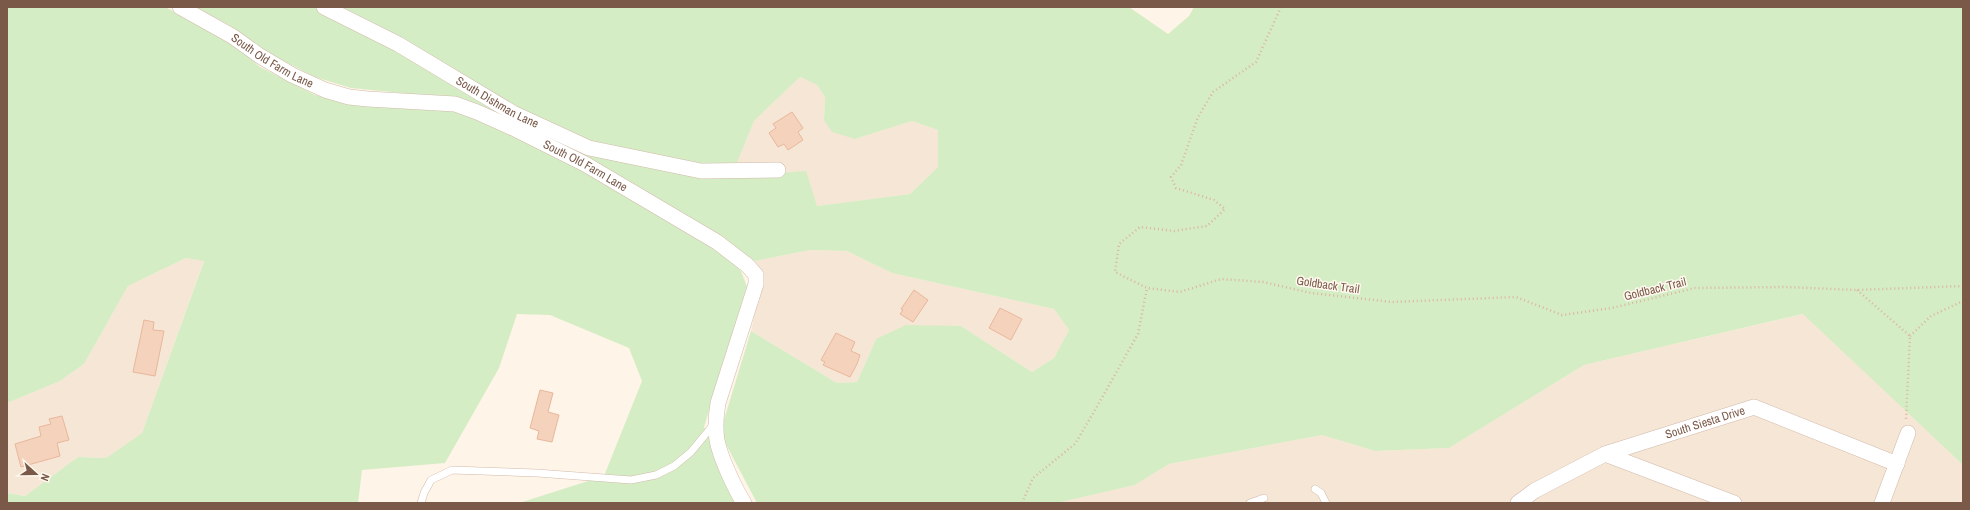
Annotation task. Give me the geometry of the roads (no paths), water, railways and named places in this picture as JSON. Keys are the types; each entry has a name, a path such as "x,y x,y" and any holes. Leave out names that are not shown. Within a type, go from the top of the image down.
{"street":[{"name":"South Old Farm Lane","path":"180,7 232,36 260,56 292,75 325,90 349,97 455,104 477,112 584,164 730,251 747,265 756,275 756,279 718,403 716,422 717,441 737,493 744,503"},
{"name":"South Dishman Lane","path":"324,7 398,44 514,113 589,148 701,171 778,170"},
{"name":"South Siesta Drive","path":"1518,503 1534,491 1605,454 1754,407 1897,464"},
{"path":"1882,503 1908,433"},
{"path":"1605,454 1734,503"}],"lane":[{"path":"422,503 424,493 431,480 452,470 537,473 632,480 656,475 674,466 692,452 716,422"},
{"path":"1315,489 1321,493 1326,503"},
{"path":"1250,503 1264,498"}]}
